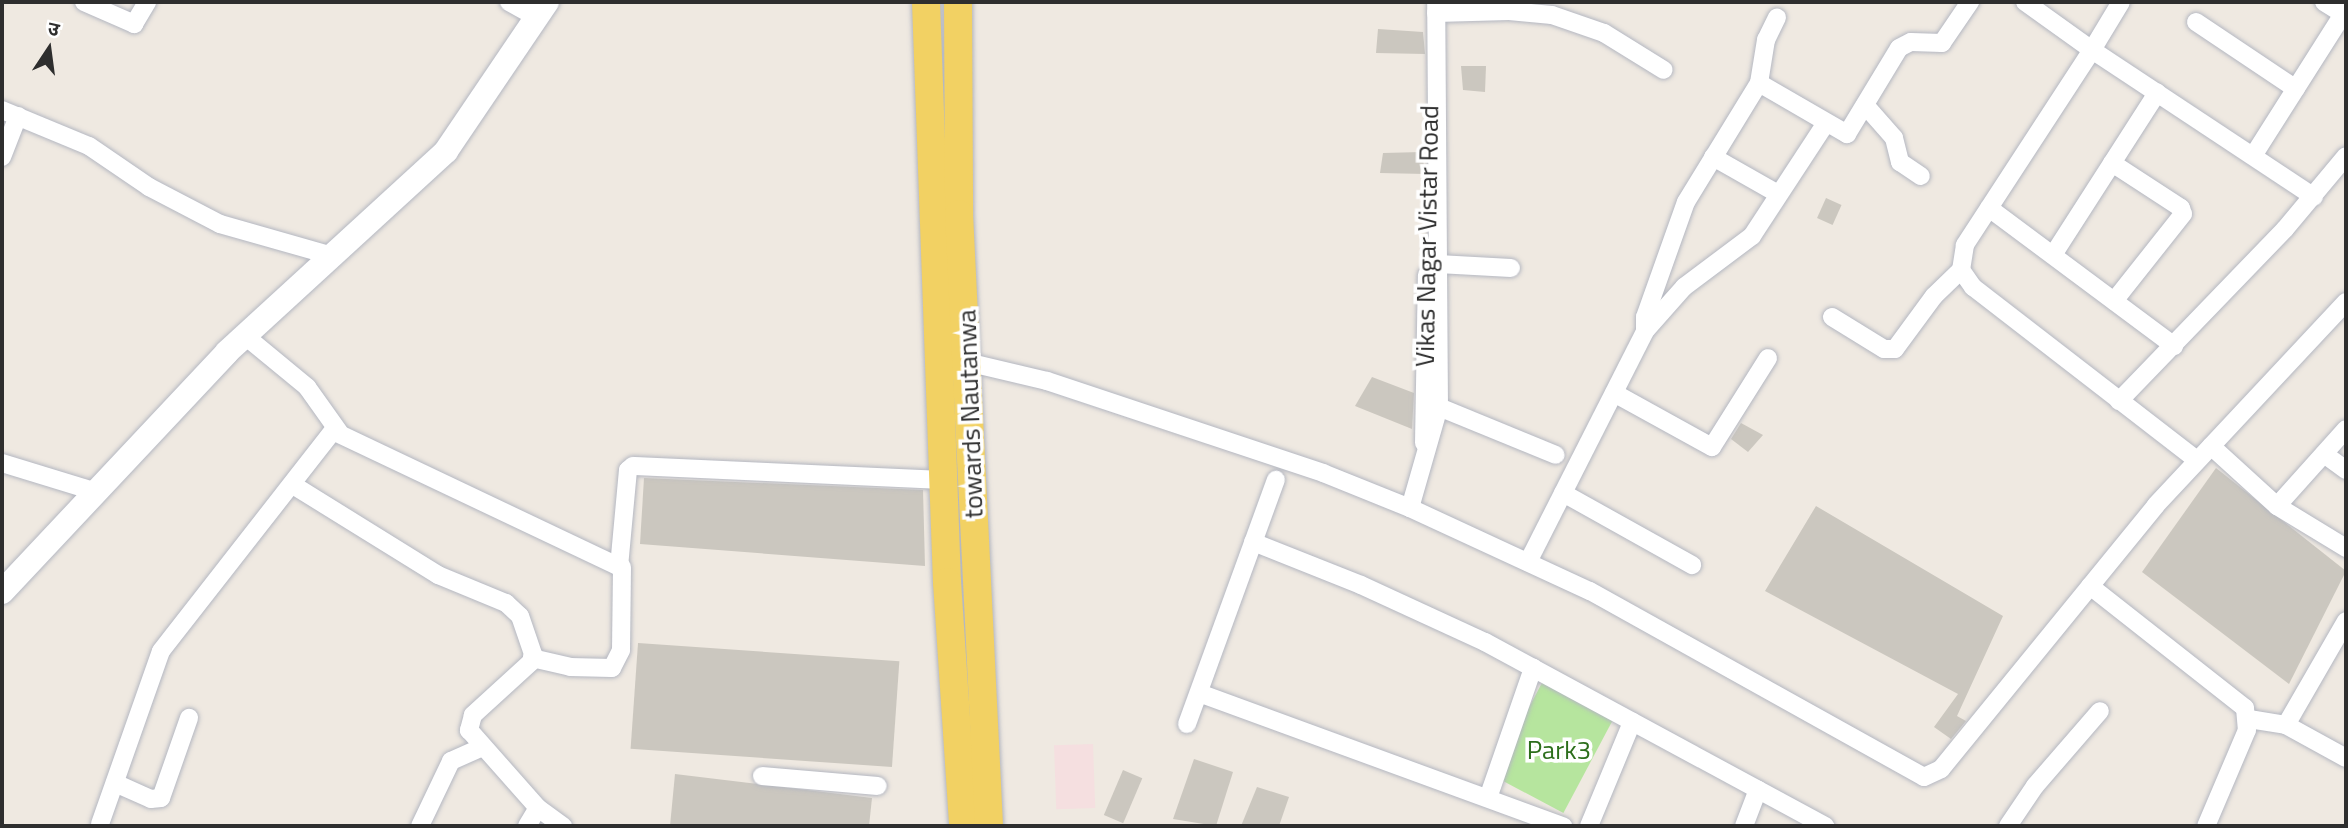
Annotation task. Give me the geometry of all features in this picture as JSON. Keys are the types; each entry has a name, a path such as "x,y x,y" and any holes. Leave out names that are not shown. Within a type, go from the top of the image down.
{"main road":[{"path":"926,2 947,582 963,826"},
{"name":"towards Nautanwa","path":"958,2 959,214 989,826"}],"street":[{"path":"84,2 134,24 147,2"},
{"path":"2,592 244,335 446,151 542,10 509,2"},
{"path":"1759,83 1826,123 1849,133 1899,48 1911,41 1942,43 1970,2"},
{"path":"2025,2 2092,50 2314,197"},
{"path":"1832,317 1884,349 1895,349 1934,296 1961,270 1965,245 2121,2"},
{"path":"2253,156 2345,15 2324,2"},
{"path":"1410,508 1423,471 1439,407 1435,6 1512,6 1576,22 1664,71"},
{"name":"Vikas Nagar Vistar Road","path":"1423,471 1435,6"},
{"path":"1645,331 1645,317 1686,202 1759,83 1766,40 1777,17"},
{"path":"2196,22 2296,89"},
{"path":"2053,255 2157,93"},
{"path":"1866,105 1894,138 1900,162 1921,176"},
{"path":"2,157 10,113 89,146 149,187 220,224 329,255"},
{"path":"1528,562 1645,331 1684,287 1752,236 1826,123"},
{"path":"2119,401 2314,197 2346,156"},
{"path":"1713,157 1778,194"},
{"path":"2112,163 2181,208 2183,214 2114,301"},
{"path":"1989,208 2174,346"},
{"path":"1438,264 1511,268"},
{"path":"1961,270 1973,288 2197,460"},
{"path":"967,362 1047,381 1323,473 1410,508 1590,591 1924,777 1941,769 2197,460 2346,302"},
{"path":"244,335 307,387 339,432 622,567"},
{"path":"1614,393 1710,448 1768,358"},
{"path":"1439,407 1556,455"},
{"path":"2277,506 2346,429"},
{"path":"100,824 161,651 293,485 328,435 339,432"},
{"path":"2211,446 2277,506 2346,548"},
{"path":"2324,454 2346,470"},
{"path":"2,463 97,492"},
{"path":"533,658 570,667 612,668 621,650 622,567 628,470 633,466 945,480"},
{"path":"1187,724 1276,480"},
{"path":"293,485 438,575 516,610 533,658"},
{"path":"1563,493 1692,565"},
{"path":"1254,542 1418,610 1533,668 1825,826"},
{"path":"2090,586 2245,708 2249,719 2206,826"},
{"path":"2286,725 2346,621"},
{"path":"533,658 473,715 469,730 480,748 538,808 563,826"},
{"path":"1488,798 1533,668"},
{"path":"1199,693 1488,798 1538,822 1563,826"},
{"path":"2008,826 2035,786 2100,710"},
{"path":"115,783 152,799 161,798 189,718"},
{"path":"2249,719 2286,725 2346,758"},
{"path":"1589,826 1632,722"},
{"path":"420,826 451,761 480,748"},
{"path":"762,776 878,786"},
{"path":"1744,826 1758,790"},
{"path":"527,826 538,808"}],"shaded area":[{"path":"1093,744 1095,808 1056,809 1054,745"}],"green space":[{"name":"Park3","path":"1543,681 1614,719 1563,813 1493,775"}],"building":[{"path":"1378,29 1423,32 1425,54 1376,53"},
{"path":"1461,66 1486,66 1485,92 1463,90"},
{"path":"1422,152 1425,174 1380,173 1383,153"},
{"path":"1826,198 1842,205 1833,225 1817,218"},
{"path":"1372,377 1414,393 1412,429 1355,406"},
{"path":"1741,423 1763,435 1748,452 1731,439"},
{"path":"2216,468 2346,571 2289,684 2142,572"},
{"path":"644,478 923,490 925,566 640,544"},
{"path":"1816,506 2003,616 1957,716 1966,721 1951,739 1934,727 1958,694 1765,591"},
{"path":"638,643 899,661 892,767 631,749"},
{"path":"1194,759 1233,772 1216,826 1173,819"},
{"path":"1123,770 1142,778 1123,823 1104,815"},
{"path":"675,774 872,798 869,826 670,826"},
{"path":"1257,787 1289,797 1279,826 1241,826"}]}
